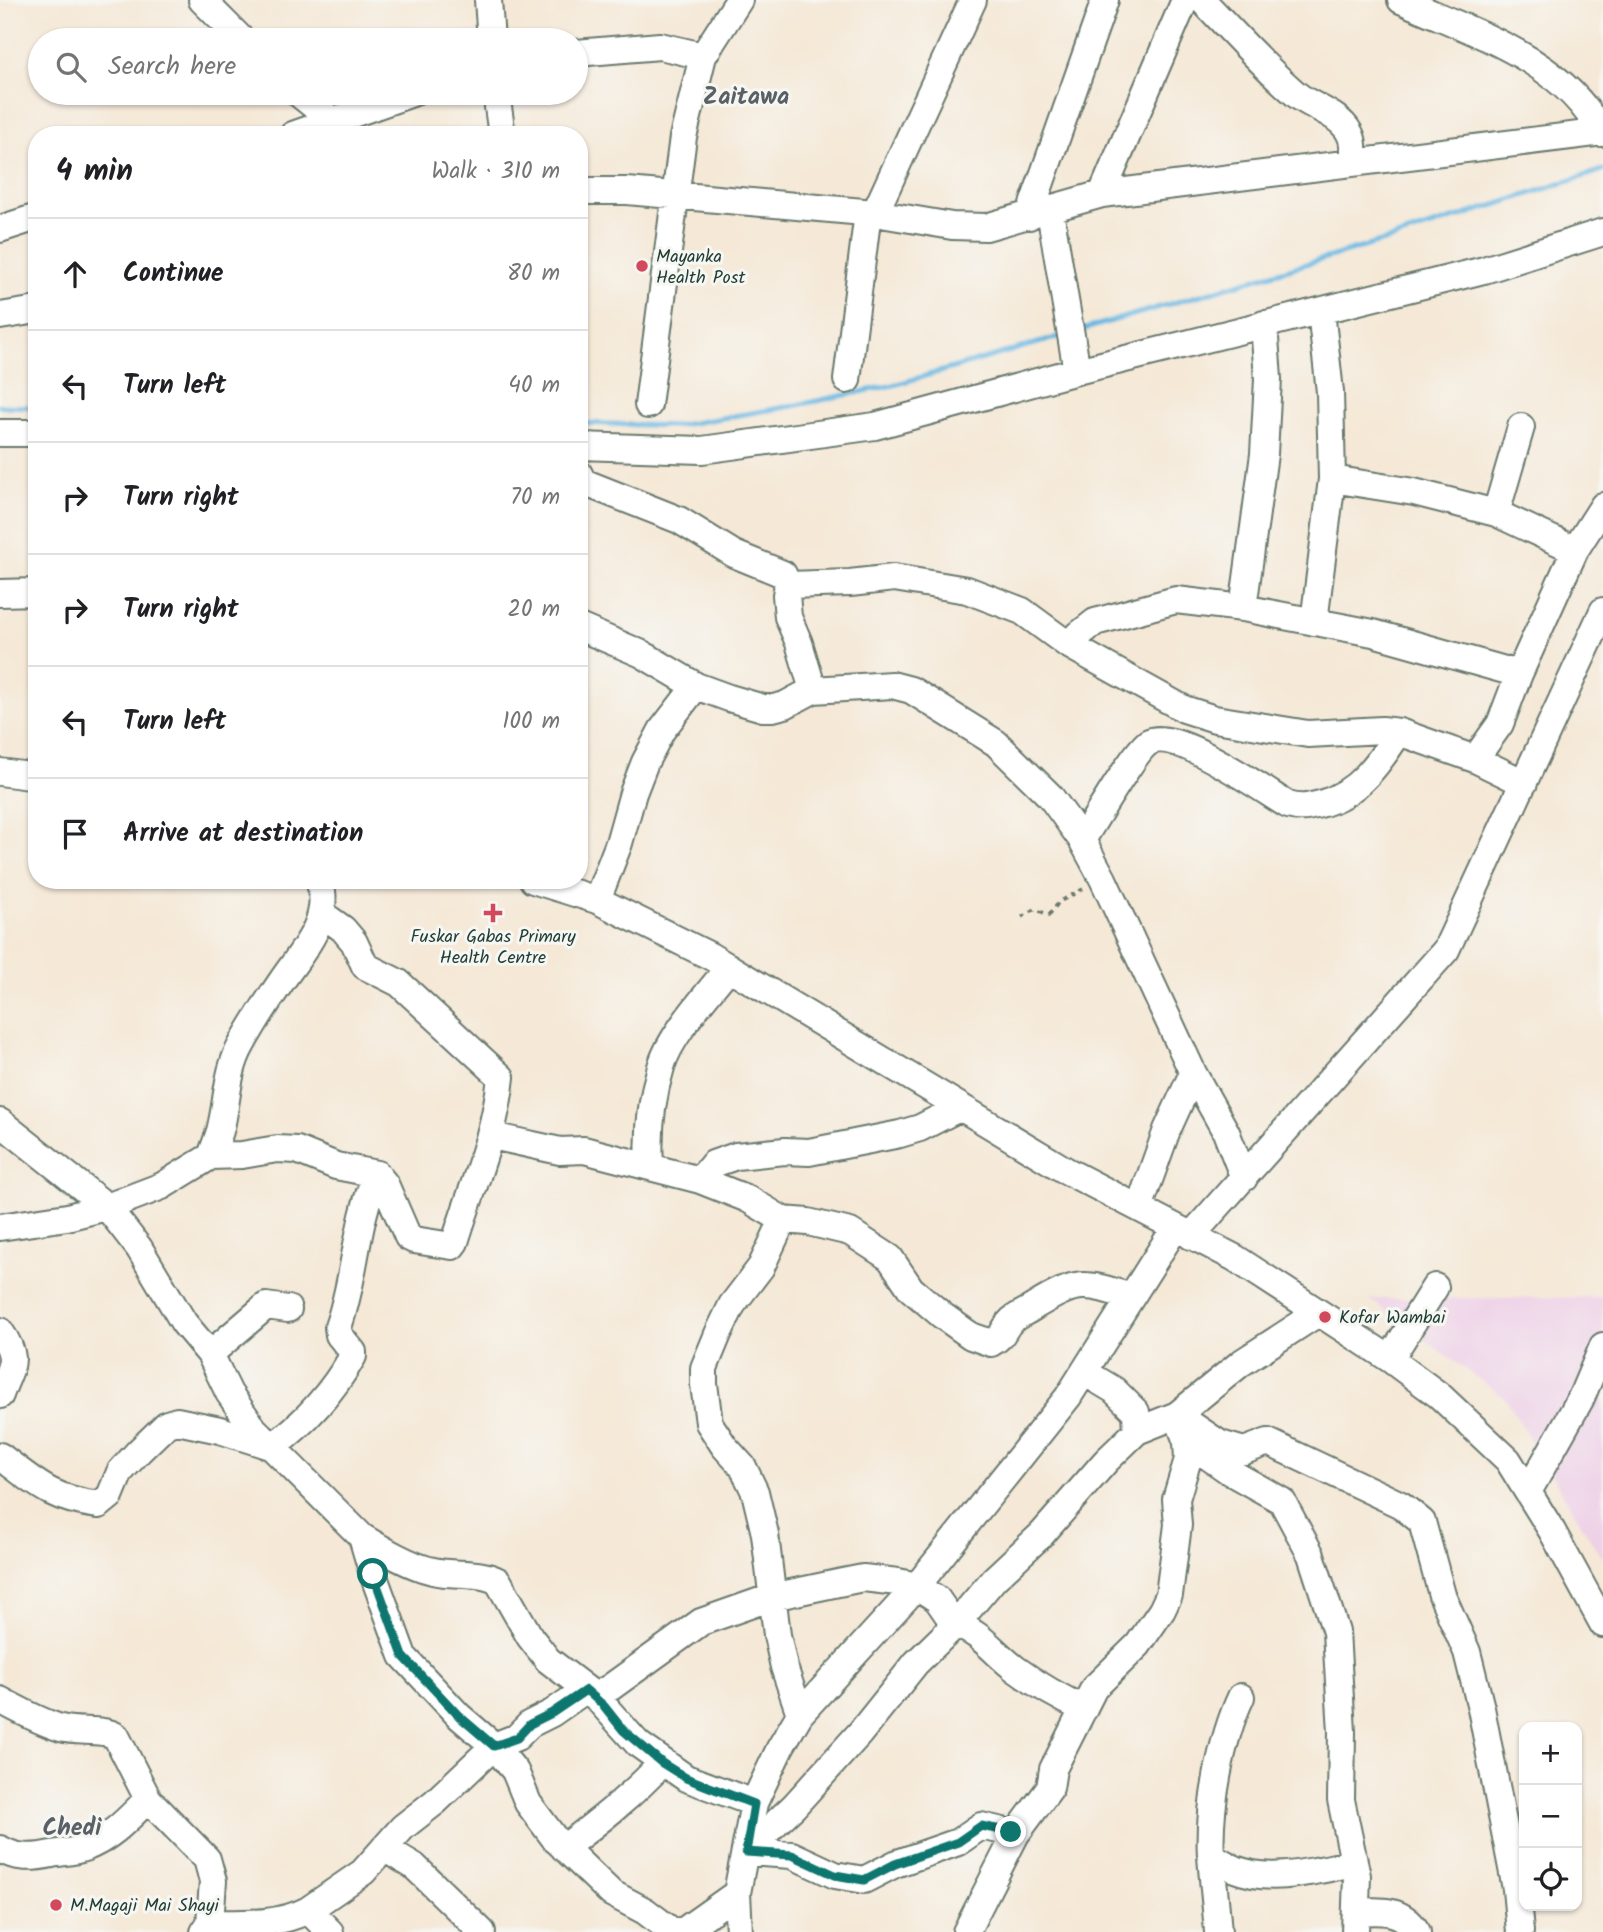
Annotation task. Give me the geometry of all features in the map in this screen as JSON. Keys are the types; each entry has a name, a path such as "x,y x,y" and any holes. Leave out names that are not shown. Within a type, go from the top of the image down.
{"street":[{"path":"202,0 230,28"},
{"path":"488,0 490,28"},
{"path":"648,405 683,136 703,56 739,0"},
{"path":"847,380 872,213 973,0"},
{"path":"1075,364 1069,325 1039,213 1105,0"},
{"path":"1102,194 1185,0"},
{"path":"1202,0 1271,72 1300,97 1349,130 1353,142 1352,163"},
{"path":"588,191 627,191 872,213 952,226 986,227 1102,194 1602,133 1589,111 1552,74 1524,56 1401,0"},
{"path":"588,52 660,46 703,56"},
{"path":"312,105 337,126"},
{"path":"343,126 387,105"},
{"path":"498,105 501,126"},
{"path":"0,229 28,220"},
{"path":"588,446 702,450 875,426 1075,364 1321,311 1484,270 1603,232"},
{"path":"0,316 28,311"},
{"path":"1314,622 1332,479 1330,392 1321,311"},
{"path":"1243,608 1264,454 1268,379 1264,324"},
{"path":"1496,513 1521,427"},
{"path":"0,433 28,433"},
{"path":"1332,479 1414,492 1496,513 1576,550"},
{"path":"588,484 679,520 753,564 779,571 788,585 788,617 813,690"},
{"path":"1475,759 1500,724 1519,674 1576,550 1603,506"},
{"path":"788,585 894,578 967,590 1021,611 1067,644 1184,709 1215,719 1308,734 1382,730 1399,732 1475,759 1524,783"},
{"path":"0,593 28,592"},
{"path":"1067,644 1095,622 1176,600 1243,608 1374,633 1519,674"},
{"path":"739,1932 737,1893 754,1804 780,1748 800,1714 917,1586 1068,1397 1131,1297 1183,1232 1244,1178 1446,950 1603,611"},
{"path":"588,631 642,654 696,686 763,708 785,705 813,690 892,685 911,691 996,743 1050,796 1082,839 1103,878 1193,1073 1226,1132 1244,1178"},
{"path":"597,900 620,843 633,793 645,762 662,730 696,686"},
{"path":"1082,839 1118,782 1150,741 1178,743 1205,754 1288,805 1301,809 1332,801 1355,788 1385,755 1399,732"},
{"path":"0,772 28,777"},
{"path":"211,1156 220,1130 228,1074 241,1044 316,931 322,914 320,889"},
{"path":"562,889 597,900 648,923 729,967 1065,1170 1235,1258 1390,1359 1440,1396 1508,1460 1529,1490 1603,1624"},
{"path":"0,1227 67,1217 107,1207 162,1186 211,1156 242,1155 277,1149 297,1150 336,1166 377,1174 385,1184 408,1237 452,1246 492,1136 501,1077 398,983 365,965 354,942 343,929 322,914"},
{"path":"650,1165 652,1114 661,1065 687,1022 729,967"},
{"path":"1139,1208 1167,1130 1193,1073"},
{"path":"700,1180 713,1164 736,1156 785,1151 809,1152 900,1134 920,1128 961,1107"},
{"path":"0,1122 107,1207 139,1248 184,1323 210,1354 229,1393 254,1429 362,1537 382,1549 431,1570 489,1576 498,1581 530,1637 548,1660 590,1693 623,1730 662,1763 686,1778 754,1804"},
{"path":"492,1136 559,1151 584,1150 617,1160 650,1165 700,1180 748,1199 783,1220 808,1222 849,1232 890,1258 911,1289 943,1316 971,1336 990,1343 1001,1338 1010,1321 1064,1289 1077,1285 1095,1286 1131,1297"},
{"path":"272,1447 297,1429 321,1404 341,1378 353,1356 353,1352 339,1335 338,1327 353,1270 367,1196 377,1174"},
{"path":"783,1220 761,1267 732,1305 704,1368 704,1384 709,1423 724,1446 743,1467 755,1492 765,1534 783,1667 800,1714"},
{"path":"1390,1359 1435,1287"},
{"path":"210,1354 266,1306 288,1309"},
{"path":"746,1852 794,1806 860,1733 916,1663 955,1625 994,1579 1042,1534 1137,1430 1177,1415 1241,1363 1318,1313"},
{"path":"0,1331 10,1346 13,1360 0,1395"},
{"path":"1529,1490 1581,1398 1603,1346"},
{"path":"1084,1372 1114,1390 1136,1412 1137,1430"},
{"path":"966,1932 1016,1834 1050,1788 1053,1769 1094,1688 1138,1645 1169,1595 1178,1525 1177,1499 1188,1459 1187,1442 1177,1415"},
{"path":"1177,1415 1220,1444 1244,1451 1268,1442 1401,1505 1422,1522 1442,1595 1467,1652 1478,1697 1516,1889 1520,1932"},
{"path":"0,1456 37,1486 59,1497 99,1505 110,1496 120,1472 167,1424 177,1421 220,1430 272,1447"},
{"path":"1187,1442 1232,1473 1282,1501 1311,1555 1336,1632 1342,1732 1341,1800 1357,1876 1356,1922 1381,1910 1395,1913 1411,1923 1417,1932"},
{"path":"362,1537 403,1656 459,1716 494,1746 515,1771 528,1803 564,1848 611,1893 645,1911 673,1932"},
{"path":"0,1700 60,1728 93,1733 105,1731 116,1736 148,1799 207,1859 213,1881 207,1927 265,1923 308,1910 363,1872 402,1826 435,1802 494,1746 517,1738 530,1724 623,1679 701,1622 772,1597 863,1578 917,1586 937,1600 955,1625 967,1628 1014,1668 1049,1693 1084,1709"},
{"path":"1218,1932 1211,1856 1212,1815 1218,1768 1241,1697"},
{"path":"564,1848 611,1812 662,1763"},
{"path":"0,1849 12,1856 24,1857 81,1850 100,1841 123,1824 148,1799"},
{"path":"746,1852 792,1855 835,1875 864,1880 895,1864 958,1842 981,1826 1016,1834"},
{"path":"384,1848 414,1866 482,1932"},
{"path":"1211,1856 1237,1869 1261,1875 1289,1874 1354,1863"},
{"path":"682,1932 737,1893"},
{"path":"308,1910 330,1932"}],"path":[{"path":"1022,917 1035,909 1049,915 1059,902 1103,878"}],"shaded area":[{"path":"1603,1297 1603,1560 1506,1399 1369,1299"}],"waterway":[{"path":"1078,331 1394,238 1603,170"},
{"path":"588,423 675,426 792,406 894,385 1062,336"},
{"path":"0,406 28,407"}],"place":[{"name":"Mayanka Health Post","path":"642,266"},
{"name":"Fuskar Gabas Primary Health Centre","path":"493,913"},
{"name":"Kofar Wambai","path":"1325,1317"},
{"name":"M.Magaji Mai Shayi","path":"56,1905"}],"district":[{"name":"Zaitawa","path":"746,96"},
{"name":"Chedi","path":"72,1827"}],"route":[{"path":"373,1574 403,1656 459,1716 494,1746 517,1738 530,1724 586,1690 604,1706 623,1730 662,1763 701,1785 754,1804 746,1852 792,1855 835,1875 864,1880 895,1864 958,1842 981,1826 1011,1832"}]}
